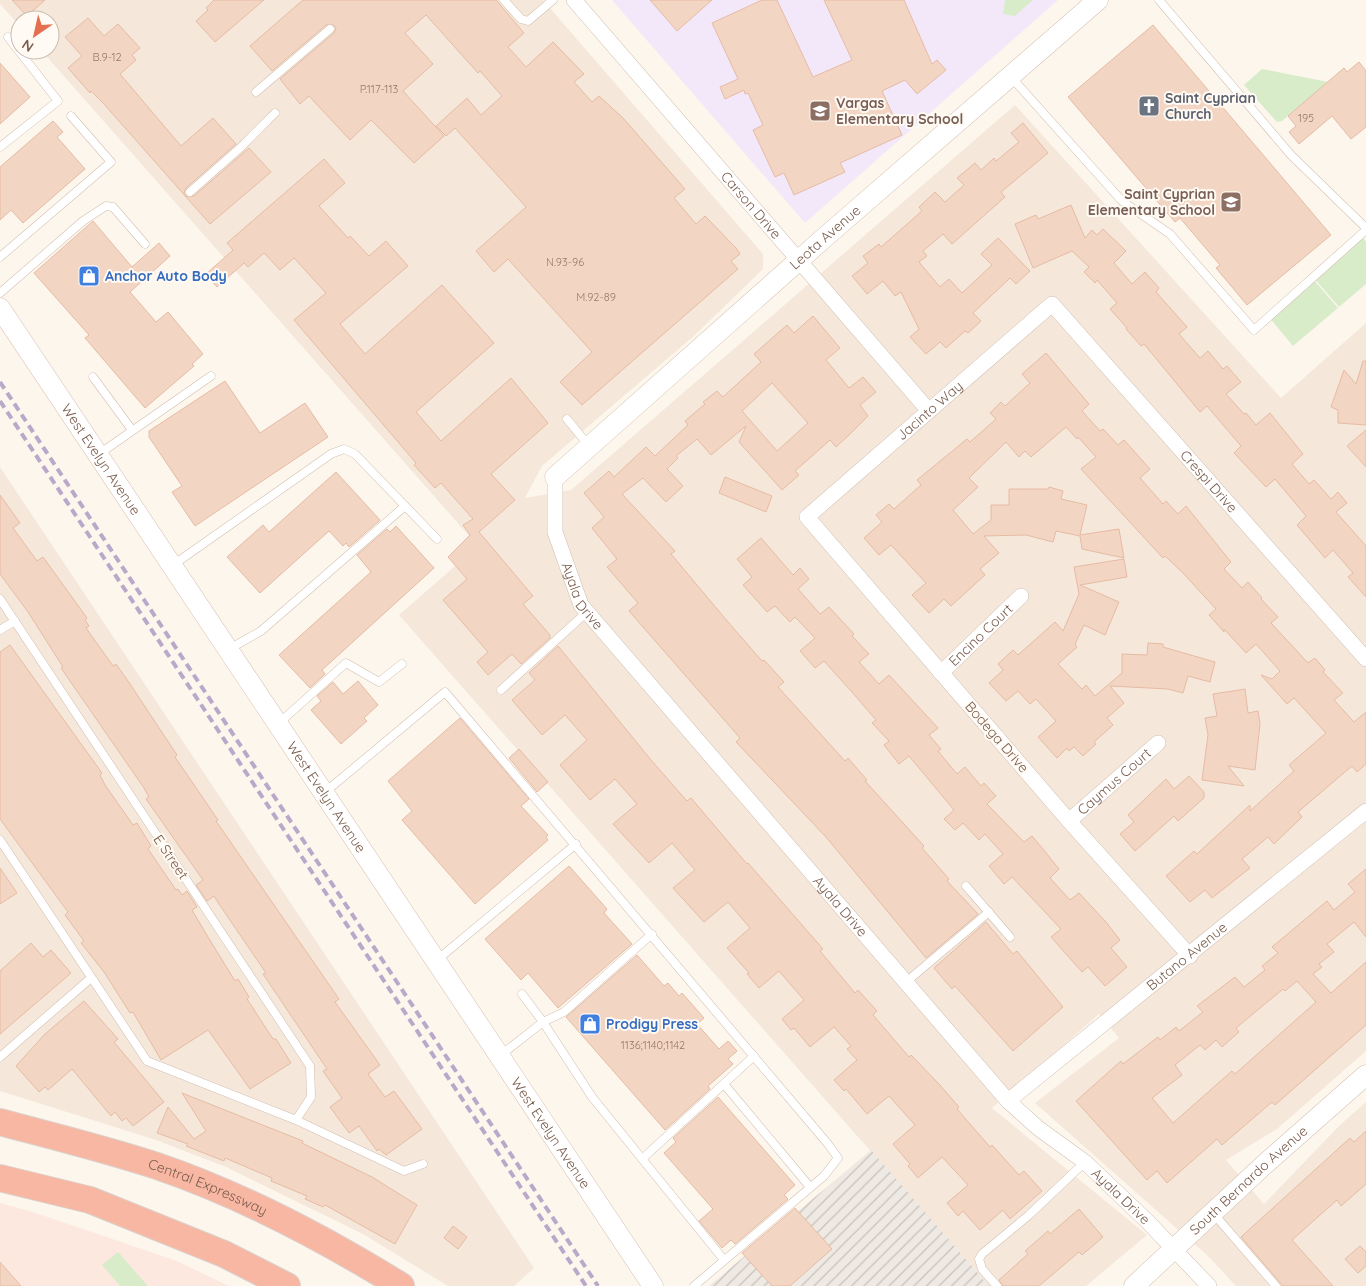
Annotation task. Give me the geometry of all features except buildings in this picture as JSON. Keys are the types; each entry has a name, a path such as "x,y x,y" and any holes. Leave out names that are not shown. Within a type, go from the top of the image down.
{"highway":[{"name":"Central Expressway","path":"0,1122 158,1167 216,1190 356,1258 401,1286"},
{"path":"0,1178 90,1200 224,1254 287,1286"}],"main road":[{"name":"Leota Avenue","path":"555,477 798,261 1098,0"},
{"name":"West Evelyn Avenue","path":"0,308 653,1286"},
{"name":"South Bernardo Avenue","path":"1134,1286 1366,1075"}],"street":[{"name":"Carson Drive","path":"574,0 929,411"},
{"name":"Jacinto Way","path":"807,517 1052,304"},
{"name":"Crespi Drive","path":"1052,304 1366,659"},
{"name":"Ayala Drive","path":"555,477 555,532 581,605 1008,1101 1038,1128 1085,1162 1176,1249 1209,1286"},
{"name":"Bodega Drive","path":"807,517 1069,821 1190,956"},
{"name":"Encino Court","path":"941,672 1021,596"},
{"name":"Caymus Court","path":"1069,821 1158,743"},
{"name":"Butano Avenue","path":"1008,1101 1190,956 1366,811"}],"lane":[{"path":"504,0 521,19 528,21 553,0"},
{"path":"1010,75 1122,201 1170,234 1254,330 1366,229 1291,155 1159,0"},
{"path":"256,92 330,29"},
{"path":"0,147 58,101 8,37"},
{"path":"190,192 240,148 275,112"},
{"path":"0,257 111,162 71,116"},
{"path":"0,292 83,221 106,206 112,207 145,244"},
{"path":"97,455 210,376"},
{"path":"93,377 132,430"},
{"path":"567,419 590,447"},
{"path":"172,566 330,454 344,449 355,454 436,539"},
{"path":"228,650 260,631 406,506"},
{"name":"E Street","path":"0,599 310,1066 311,1097 296,1120"},
{"path":"502,690 587,612"},
{"path":"0,630 15,620"},
{"path":"277,724 346,663 379,682 402,664"},
{"path":"323,793 446,692 652,934 838,1158 824,1176 694,1286"},
{"path":"0,840 147,1061 296,1120 404,1172 423,1164"},
{"path":"436,962 576,844"},
{"path":"966,886 1010,937"},
{"path":"906,982 989,912"},
{"path":"499,1056 543,1022 564,1012 652,934"},
{"path":"0,1057 91,978"},
{"path":"522,994 543,1022 592,1097 724,1260"},
{"path":"642,1159 754,1056"},
{"path":"724,1084 810,1187"},
{"path":"997,1286 982,1269 979,1259 982,1254 1029,1215 1085,1162"},
{"path":"1213,1213 1276,1286"}],"shaded area":[{"path":"0,0 543,0 763,254 763,269 695,335 542,466 525,498 571,490 1015,105 1281,398 1366,323 1366,1051 1277,1129 1226,1160 1264,1204 1340,1125 1366,1102 1366,1286 1236,1286 1209,1257 1035,1103 1119,1038 1099,1014 992,1108 1147,1235 1086,1286 989,1286 399,615 478,546 50,60 60,60 60,10 10,10 10,15 0,4"},
{"name":"Vargas Elementary School","path":"612,0 1058,0 805,223"},
{"path":"0,467 534,1268 514,1286 448,1286 363,1234 226,1167 156,1140 0,1091"},
{"path":"871,1150 989,1286 709,1286"},
{"path":"0,1203 33,1212 177,1261 229,1286 0,1286"}],"green space":[{"path":"1005,0 1033,0 1015,16 1003,14"},
{"path":"1262,69 1328,82 1282,121 1277,122 1244,85"},
{"path":"1362,237 1366,242 1366,284 1339,307 1314,278"},
{"path":"1313,279 1338,308 1293,346 1269,317"},
{"path":"118,1252 148,1286 120,1286 102,1265"}],"railway":[{"path":"0,382 598,1286"},
{"path":"0,401 586,1286"}],"place":[{"name":"Saint Cyprian Church","path":"1149,106"},
{"name":"Vargas Elementary School","path":"820,111"},
{"name":"Saint Cyprian Elementary School","path":"1231,202"},
{"name":"Anchor Auto Body","path":"89,276"},
{"name":"Prodigy Press","path":"590,1024"}]}
